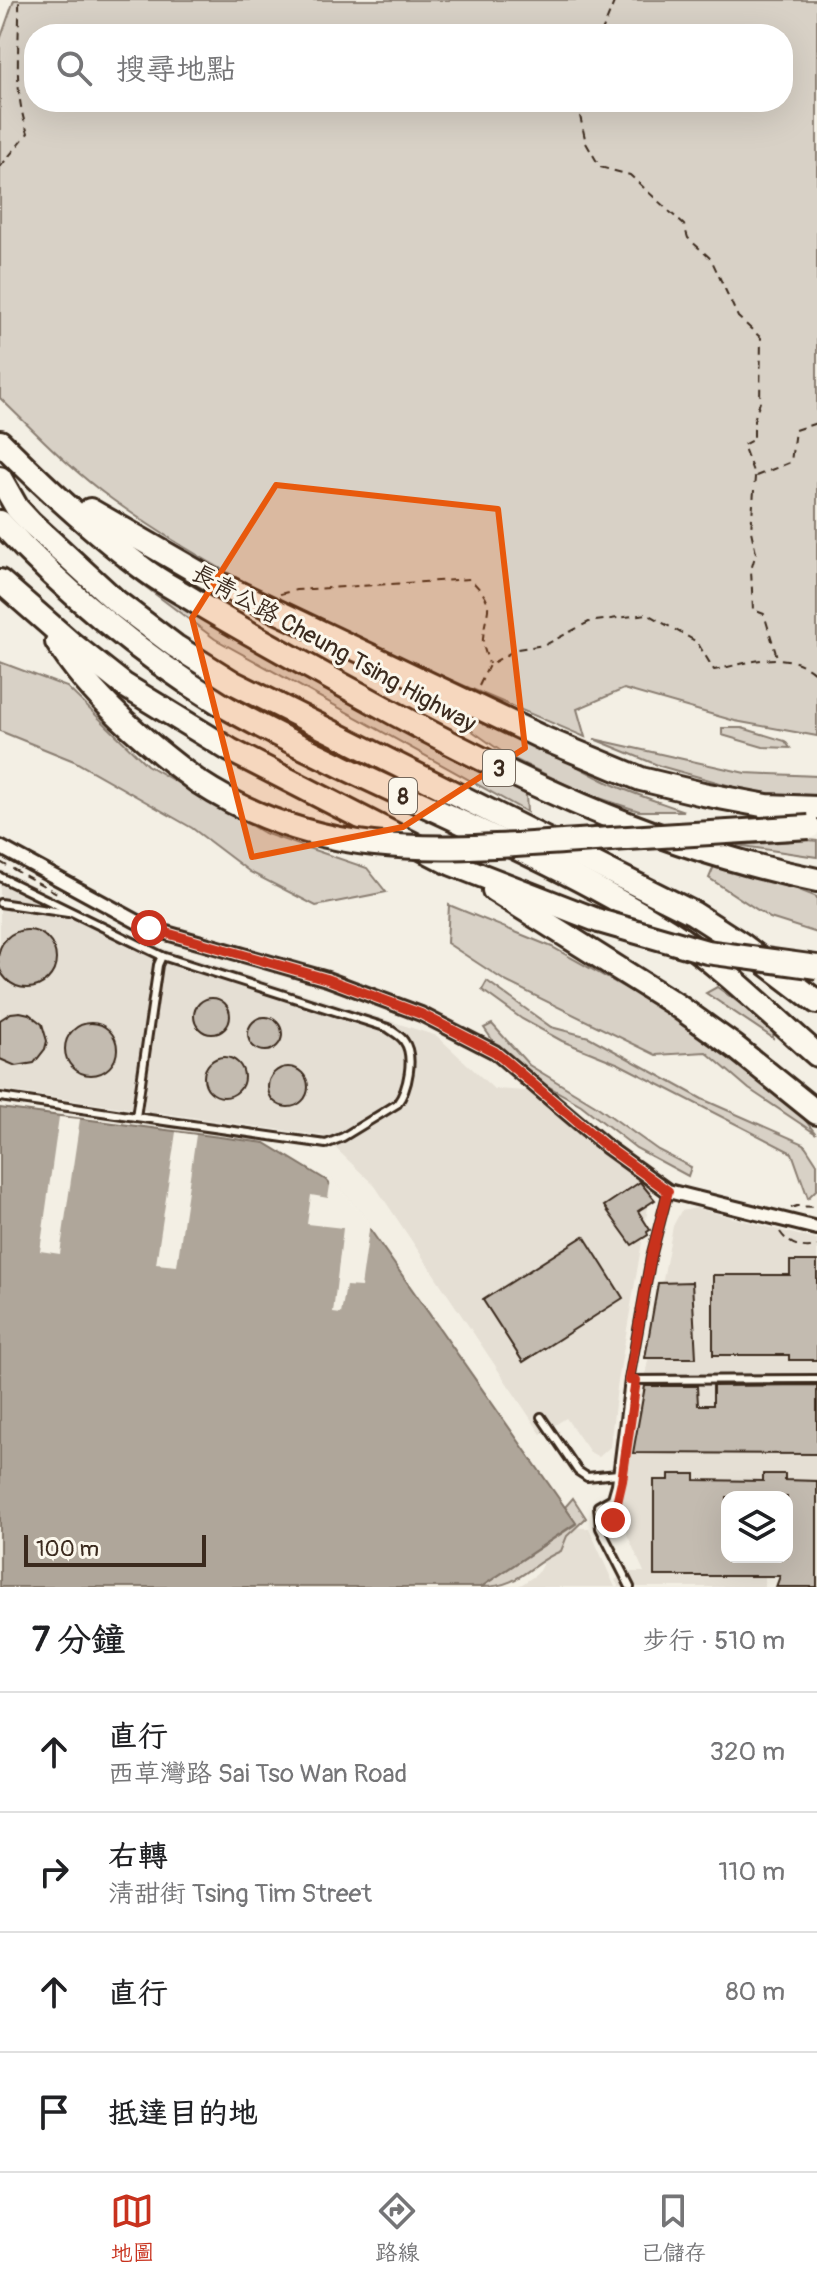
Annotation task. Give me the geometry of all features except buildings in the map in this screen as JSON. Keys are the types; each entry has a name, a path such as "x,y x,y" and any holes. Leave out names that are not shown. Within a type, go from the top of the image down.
{"highway":[{"name":"長青公路 Cheung Tsing Highway","path":"0,442 145,571 241,630 483,761 626,825 708,853 817,880"},
{"name":"8","path":"0,478 8,515 41,566 101,620 173,673 278,735 564,871 671,932 817,1055"},
{"path":"38,478 213,581 545,739 641,779 767,806 814,820"},
{"name":"8","path":"8,515 175,646 234,683 693,913 741,944 817,1002"},
{"path":"0,581 124,685 188,726 452,864 675,1004 735,1047 817,1113"},
{"path":"43,620 64,654 108,704 173,763 233,803 293,829 362,844 444,848 814,820"},
{"path":"452,864 633,932 707,952 817,967"}],"street":[{"path":"0,847 149,928 327,979 421,1014 470,1039 495,1052 607,1147 668,1191 817,1228"}],"lane":[{"path":"0,877 162,956 388,1028 404,1040 410,1060 403,1097 397,1104 326,1144 0,1097"},
{"path":"0,903 77,915"},
{"path":"136,1117 158,965 162,956"},
{"path":"630,1587 600,1526 598,1506 612,1498 618,1474 629,1380 651,1257 668,1191"},
{"path":"629,1380 817,1379"},
{"path":"541,1417 578,1471 587,1477 618,1474"}],"path":[{"path":"0,167 28,133 20,110 17,75 19,0"},
{"path":"605,24 615,0"},
{"path":"579,112 586,143 600,167 630,175 684,225 688,238 711,259 738,317 761,338 760,402 754,420 754,439 743,445 755,477 751,531 756,553 751,570 753,610 764,614 777,657"},
{"path":"755,477 791,462 795,430 817,423"},
{"path":"296,590 470,579 488,600 489,615 482,641 489,665"},
{"path":"471,705 489,665 517,649 545,645 589,622 647,614 697,642 714,670 777,657 809,667 817,675"},
{"path":"777,1227 786,1241 810,1248 817,1246"},
{"path":"600,1526 613,1520 617,1503"}],"highlighted area":[{"path":"276,485 498,509 525,748 403,827 252,857 192,618"}],"shaded area":[{"path":"14,0 817,0 817,736 735,721 624,689 577,709 585,737 342,631 224,571 168,537 83,477 0,398 0,40"},
{"path":"119,567 151,579 526,795 527,812 215,639"},
{"path":"0,662 67,687 147,765 264,833 367,868 386,892 316,906 250,872 192,828 74,761 0,731"},
{"path":"429,701 468,710 613,785 684,811 639,811 581,792 508,756"},
{"path":"722,728 742,728 785,741 790,748 763,747 722,735"},
{"path":"594,739 745,773 817,776 817,797 752,792 660,766"},
{"path":"817,841 817,857 737,845"},
{"path":"714,866 759,874 817,897 817,933 770,918 709,878"},
{"path":"0,869 149,944 437,1036 494,1089 526,1091 651,1190 617,1387 610,1447 599,1457 590,1452 566,1418 541,1434 375,1186 323,1136 0,1090"},
{"path":"449,905 552,947 702,1031 778,1085 816,1134 749,1089 706,1052 656,1055 505,981 447,943"},
{"path":"487,981 551,1027 589,1037 702,1099 804,1144 817,1164 817,1189 808,1198 792,1153 619,1064 562,1041 522,1019 482,990"},
{"path":"717,987 774,1028 773,1038 706,993"},
{"path":"492,1024 529,1065 595,1105 658,1150 691,1167 688,1176 636,1148 581,1105 509,1064 484,1028"},
{"path":"0,1108 265,1143 326,1180 369,1228 576,1523 481,1587 0,1587"},
{"path":"696,1208 817,1240 817,1519 793,1501 793,1491 721,1491 721,1563 765,1563 764,1587 619,1587 615,1580 631,1572 644,1572 619,1516 673,1226 681,1211"},
{"path":"573,1498 586,1518 567,1536 561,1551 516,1579 481,1587 576,1524 565,1507"},
{"path":"563,1527 589,1528 615,1587 518,1587 537,1574"}],"pier":[{"path":"59,1117 80,1119 60,1254 40,1251"},
{"path":"176,1132 196,1135 177,1266 156,1264"},
{"path":"331,1179 370,1223 361,1287 346,1286 341,1314 333,1313 343,1228 307,1224 311,1195 328,1198"}],"route":[{"path":"149,928 327,979 421,1014 495,1052 607,1147 668,1191 651,1257 629,1380 636,1380 622,1481 613,1520"}]}
